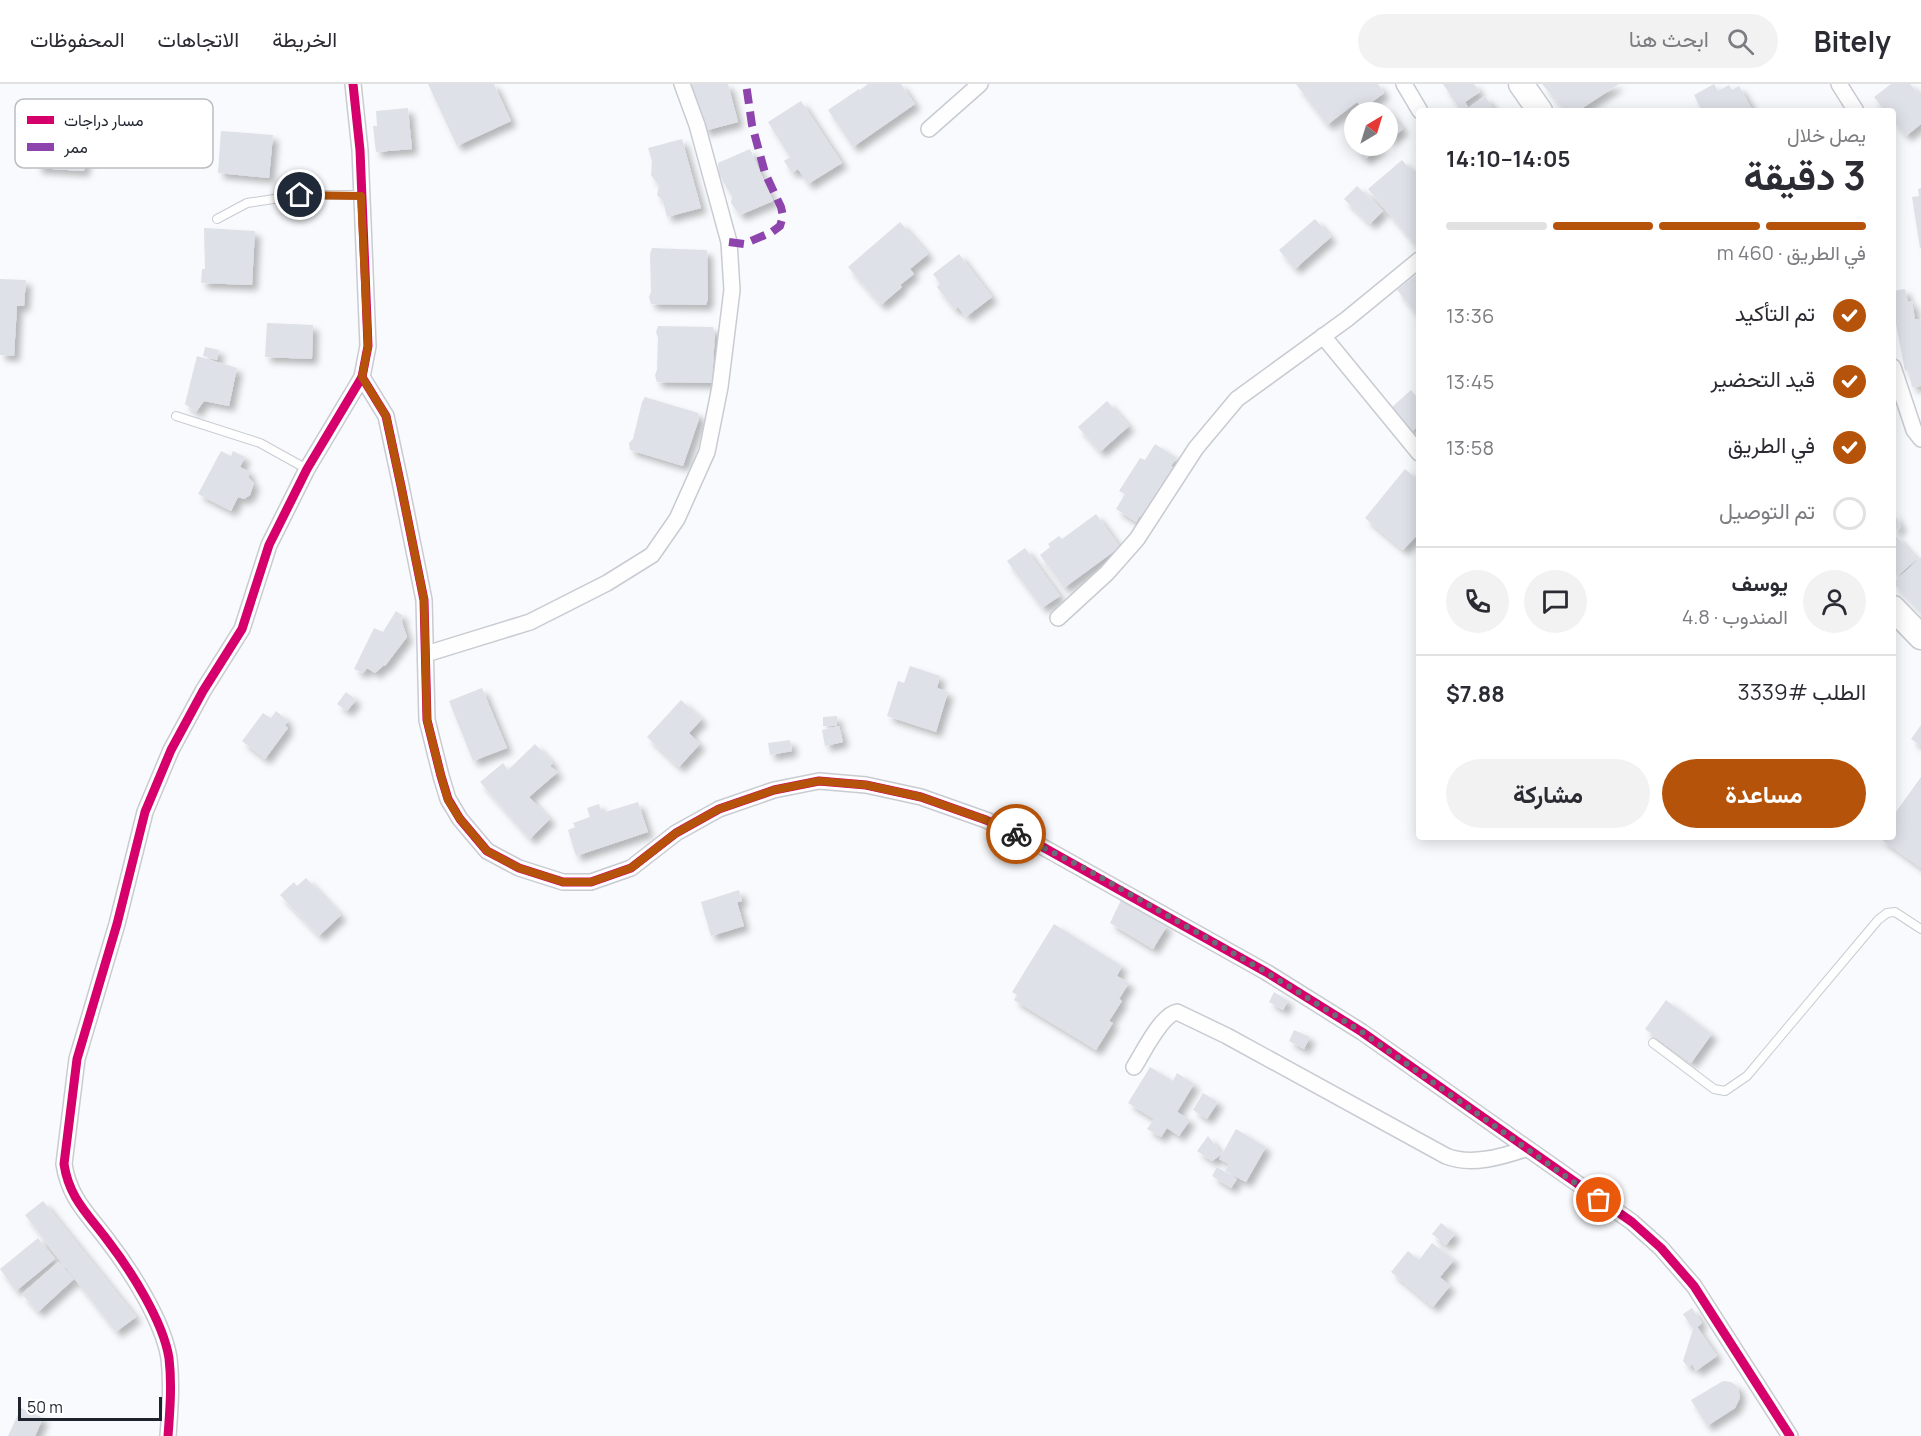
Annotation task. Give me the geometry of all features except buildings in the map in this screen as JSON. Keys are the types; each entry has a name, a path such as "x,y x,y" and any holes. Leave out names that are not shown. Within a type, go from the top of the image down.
{"main road":[{"path":"1521,84 1538,108"},
{"path":"1896,611 1921,637"}],"street":[{"path":"168,1436 171,1387 168,1356 160,1332 147,1301 110,1244 71,1194 66,1179 64,1164 76,1059 117,924 145,812 181,731 242,629 269,545 307,469 362,377 368,346 360,195 360,150 353,84"},
{"path":"426,654 530,622 607,583 652,555 677,519 695,481 707,452 725,355 732,290 729,242 698,125 682,84"},
{"path":"929,129 980,84"},
{"path":"1404,84 1418,108"},
{"path":"1839,84 1854,108"},
{"path":"1058,618 1107,573 1137,539 1196,448 1237,399 1323,336 1416,262"},
{"path":"1323,336 1416,449"},
{"path":"1896,376 1911,421 1921,439"},
{"path":"362,377 386,416 424,600 427,720 448,800 460,819 487,851 519,868 563,882 591,882 631,868 676,833 719,809 774,790 819,781 866,785 921,797 986,820 1051,851 1266,972 1362,1032 1525,1149 1612,1207 1661,1248 1694,1286 1784,1435"},
{"path":"1134,1067 1162,1023 1172,1013 1177,1012 1227,1036 1446,1156 1460,1160 1498,1157 1525,1149"}],"lane":[{"path":"217,219 246,203 300,195 360,195"},
{"path":"176,416 260,443 307,469"},
{"path":"1653,1043 1714,1089 1725,1090 1747,1076 1871,928 1887,913 1895,912 1904,915 1921,929"}],"marked path":[{"path":"729,242 744,244 772,232 780,226 783,216 765,173 752,125 746,84"}],"cycle path":[{"path":"353,84 360,150 368,346 362,377 386,416 424,600 427,720 441,776 448,799 460,819 487,851 519,868 563,882 591,882 631,868 676,833 719,809 774,790 819,781 866,785 921,797 986,820 1041,846 1266,972 1362,1032 1632,1222 1661,1248 1694,1286 1790,1436"},
{"path":"168,1436 170,1368 166,1344 160,1328 136,1281 80,1205 70,1187 64,1164 77,1059 117,924 145,812 171,750 203,691 242,629 269,545 307,469 362,377"}],"way so far":[{"path":"1016,834 1088,870 1266,972 1362,1032 1490,1125 1599,1200"}],"route":[{"path":"300,195 361,196 368,346 362,377 386,416 424,600 427,720 448,800 460,819 487,851 519,868 563,882 591,882 631,868 652,854 676,833 719,809 774,790 819,781 866,785 921,797 986,820 1016,834"}]}
